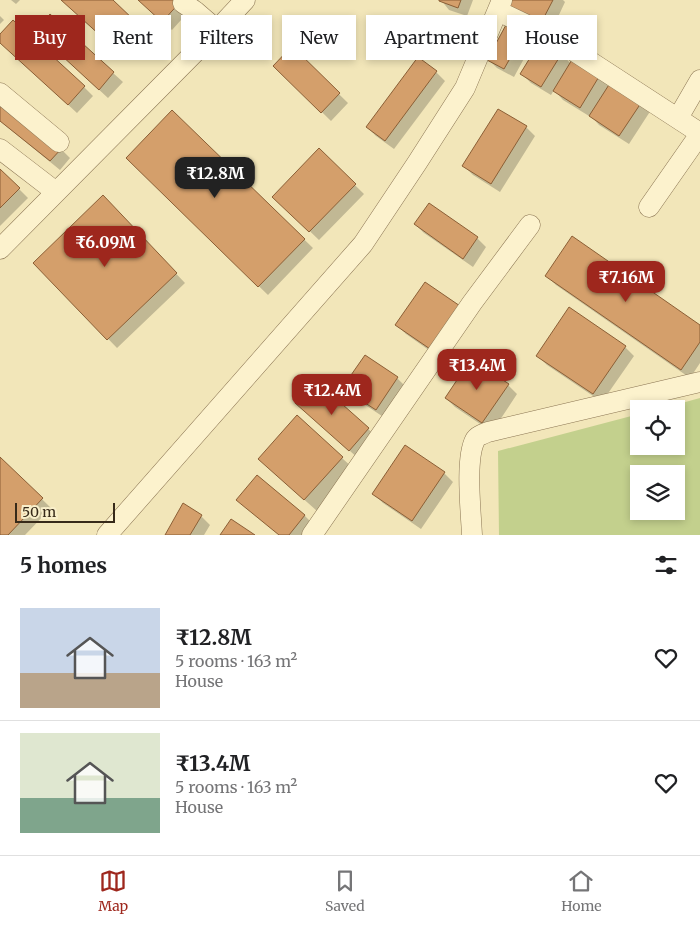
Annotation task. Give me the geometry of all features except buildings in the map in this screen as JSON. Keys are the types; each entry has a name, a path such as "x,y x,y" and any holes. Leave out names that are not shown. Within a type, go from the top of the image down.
{"street":[{"path":"231,15 245,0"},
{"path":"183,3 200,15"},
{"path":"107,535 363,244 465,88 500,6 554,38 700,134 648,207"},
{"path":"0,249 187,60"},
{"path":"678,118 700,80"},
{"path":"0,93 59,142"},
{"path":"2,153 56,192"},
{"path":"312,535 472,303 530,225"},
{"path":"472,535 469,470 472,448 476,438 488,432 700,382"}],"green space":[{"path":"700,398 700,535 499,535 498,451 630,416 630,455 685,455 685,402"}]}
